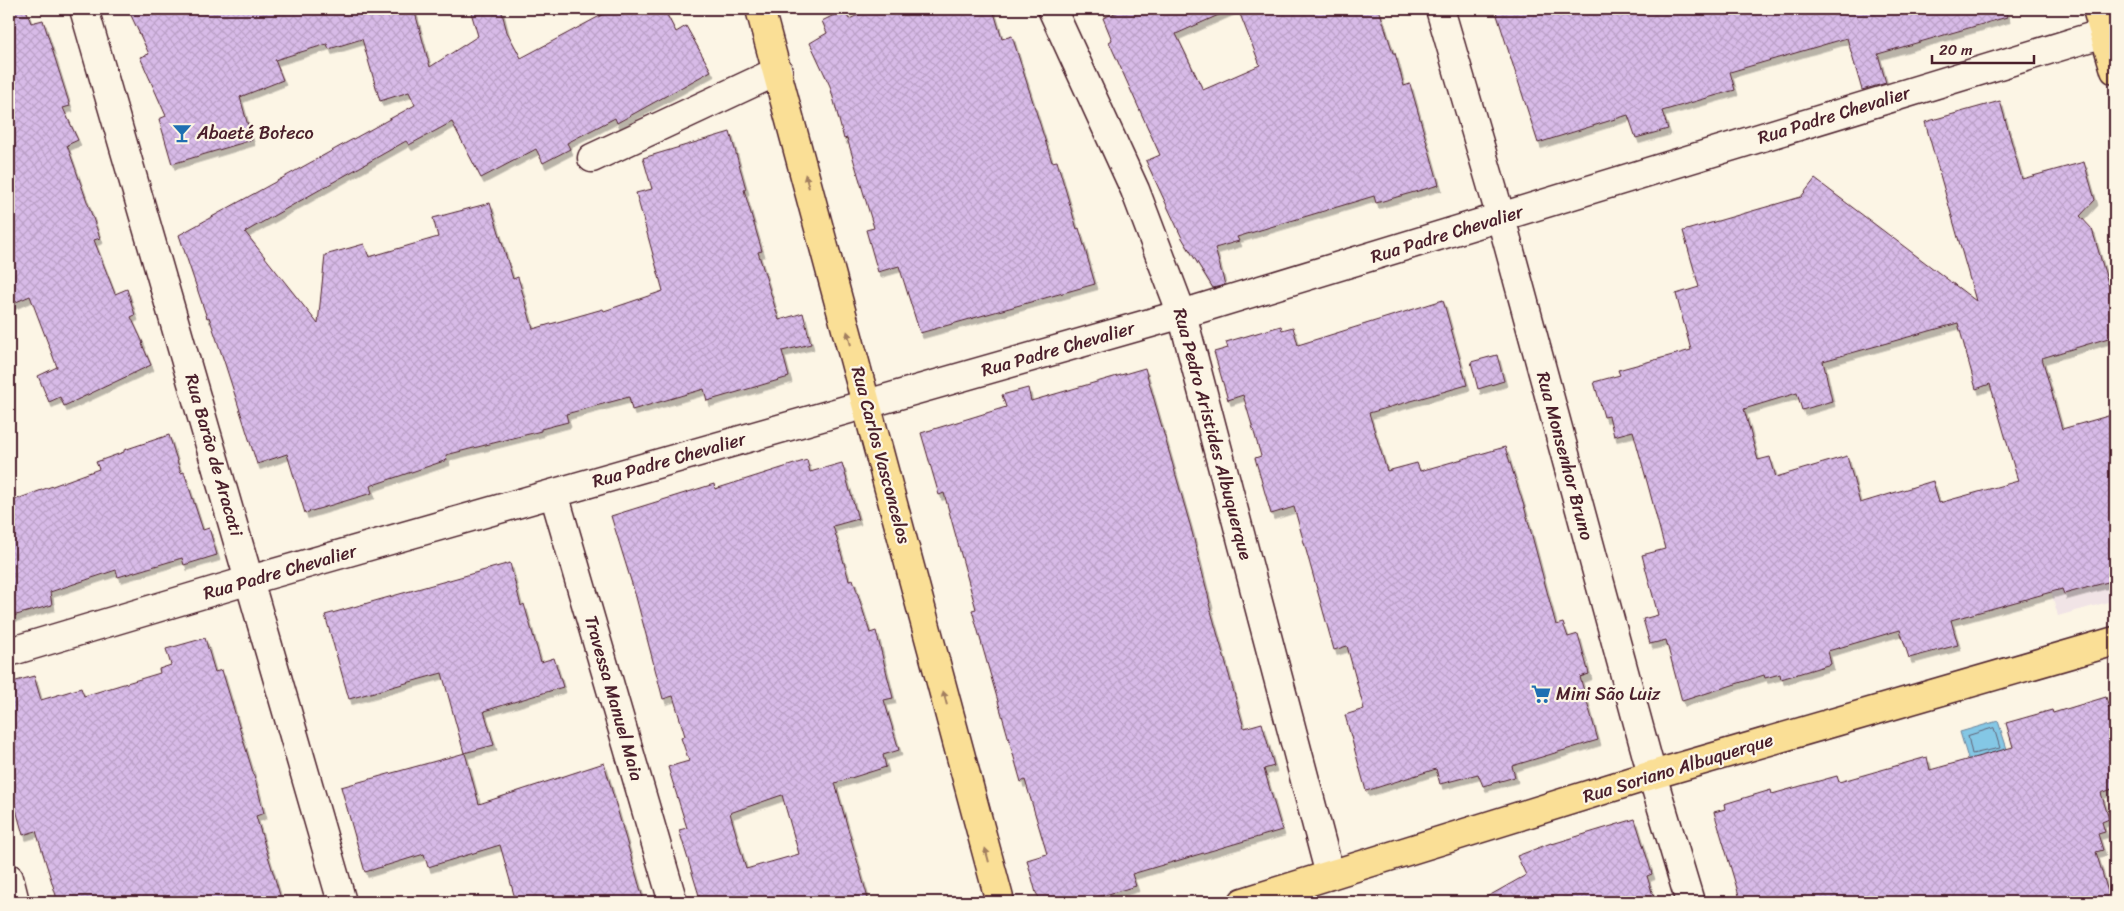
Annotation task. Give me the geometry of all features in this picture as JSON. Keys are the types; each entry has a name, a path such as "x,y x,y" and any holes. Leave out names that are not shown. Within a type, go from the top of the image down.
{"main road":[{"name":"Rua Carlos Vasconcelos","path":"760,9 1000,902"},
{"path":"2101,21 2115,70"},
{"name":"Rua Soriano Albuquerque","path":"1243,902 1652,775 2115,641"}],"street":[{"name":"Rua Barão de Aracati","path":"84,9 342,902"},
{"name":"Rua Pedro Aristides Albuquerque","path":"1052,9 1135,190 1182,314 1330,875"},
{"name":"Rua Monsenhor Bruno","path":"1440,9 1501,218 1652,775 1690,902"},
{"name":"Rua Padre Chevalier","path":"9,652 250,580 1182,314 1501,218 2101,21"},
{"path":"592,158 778,71"},
{"name":"Travessa Manuel Maia","path":"554,494 673,902"},
{"path":"9,878 16,902"}],"shaded area":[{"path":"2115,517 2115,600 2058,616 2036,539"}],"water":[{"path":"1998,721 2008,752 1969,762 1960,732"}],"building":[{"path":"9,9 26,9 31,23 43,20 70,106 63,108 78,140 67,145 100,238 94,240 115,294 127,289 135,315 131,317 151,365 64,406 60,397 49,402 38,376 57,367 30,296 9,305"},
{"path":"128,9 414,9 430,67 478,36 470,9 501,9 507,32 521,58 613,9 664,9 676,32 686,26 711,71 617,123 615,118 567,143 570,149 543,163 536,149 481,178 452,122 409,145 406,141 245,232 318,324 325,255 364,244 369,257 438,237 433,218 490,203 513,279 518,277 533,329 603,309 604,311 663,291 636,193 652,189 643,158 730,132 746,189 744,190 762,251 758,252 779,320 803,313 811,344 782,351 789,377 707,401 704,389 632,410 629,397 566,414 568,422 541,429 541,431 446,455 447,460 370,486 372,493 305,513 287,454 257,464 209,317 207,318 179,235 415,105 409,92 380,101 362,39 329,49 327,44 275,60 283,80 240,97 252,140 172,164 159,119 166,116 140,57 149,54"},
{"path":"872,9 993,9 1002,39 1012,36 1052,162 1057,161 1095,284 920,333 899,266 878,272 866,230 874,228 847,138 844,139 830,86 810,43 827,33 822,21 844,10 849,19"},
{"path":"1124,9 1232,9 1176,34 1203,90 1260,65 1238,9 1379,9 1393,53 1395,53 1404,86 1410,84 1439,185 1376,203 1374,196 1237,237 1239,241 1215,248 1225,285 1213,288 1182,238 1146,161 1160,155 1109,42 1112,40 1103,18"},
{"path":"1495,9 2006,9 2007,17 1878,54 1886,83 1862,90 1847,38 1730,72 1735,90 1662,111 1668,129 1636,138 1628,115 1538,143"},
{"path":"2000,101 2022,179 2084,162 2095,200 2080,216 2092,229 2115,307 2115,336 2042,358 2062,429 2115,414 2115,580 2064,594 2062,589 1951,620 1958,645 1909,658 1900,630 1828,651 1831,664 1781,679 1780,674 1765,678 1764,675 1682,701 1666,640 1650,644 1643,619 1658,615 1642,555 1665,549 1633,431 1614,436 1609,416 1604,417 1594,382 1620,375 1618,370 1691,350 1676,294 1699,287 1683,231 1801,197 1815,179 1976,301 1925,122","holes":["1958,323 1976,389 1990,384 2018,481 1939,503 1933,481 1860,503 1847,456 1776,477 1770,457 1758,460 1744,409 1797,393 1802,410 1832,401 1823,361"]},
{"path":"1443,300 1467,385 1369,413 1387,471 1417,463 1420,471 1505,447 1524,506 1556,625 1563,623 1568,637 1578,634 1589,674 1580,677 1598,740 1512,766 1515,777 1483,786 1478,774 1440,784 1436,769 1366,791 1345,715 1364,709 1347,646 1334,650 1294,507 1271,514 1255,458 1261,456 1243,395 1228,400 1214,352 1228,348 1226,342 1281,326 1282,330 1293,327 1298,345"},
{"path":"1497,355 1504,381 1478,389 1471,362"},
{"path":"1145,368 1191,528 1209,604 1244,728 1262,723 1274,766 1264,769 1282,830 1132,874 1136,886 1081,902 1042,902 1036,893 1027,860 1047,854 1025,780 1021,782 972,610 976,609 944,493 939,495 921,433 1006,407 1002,395 1028,388 1031,401"},
{"path":"169,435 181,473 184,472 203,530 209,528 217,555 184,565 182,558 118,577 116,570 50,592 52,605 9,617 9,502 99,469 96,462 124,452 124,450"},
{"path":"807,460 810,472 842,463 858,519 833,526 849,580 853,579 870,633 876,631 893,698 884,700 899,750 883,755 886,767 835,783 869,902 701,902 679,830 687,828 668,767 689,761 681,738 685,736 673,696 663,699 636,597 611,516 714,484 715,489","holes":["782,795 799,854 746,869 730,813"]},
{"path":"510,563 521,606 524,604 541,662 554,658 563,687 484,711 494,745 464,753 442,673 349,699 325,615"},
{"path":"205,638 215,672 222,670 255,779 264,813 256,816 282,902 58,902 36,831 23,835 9,784 9,683 34,676 41,700 81,688 84,696 160,673 159,669 171,665 166,649"},
{"path":"2106,697 2115,728 2115,788 2101,793 2109,819 2102,822 2105,832 2098,834 2103,850 2096,852 2111,902 1741,902 1714,812 1725,809 1724,804 1771,790 1772,794 1837,776 1839,782 1927,757 1930,770 2013,747 2006,723 2052,710 2053,713"},
{"path":"465,753 479,804 604,763 644,902 556,902 554,896 530,902 516,902 500,845 428,867 424,854 365,872 341,787"},
{"path":"1635,819 1652,874 1647,876 1655,902 1478,902 1526,875 1517,856 1551,843"}],"place":[{"name":"Abaeté Boteco","path":"182,133"},
{"name":"Mini São Luiz","path":"1541,694"}]}
